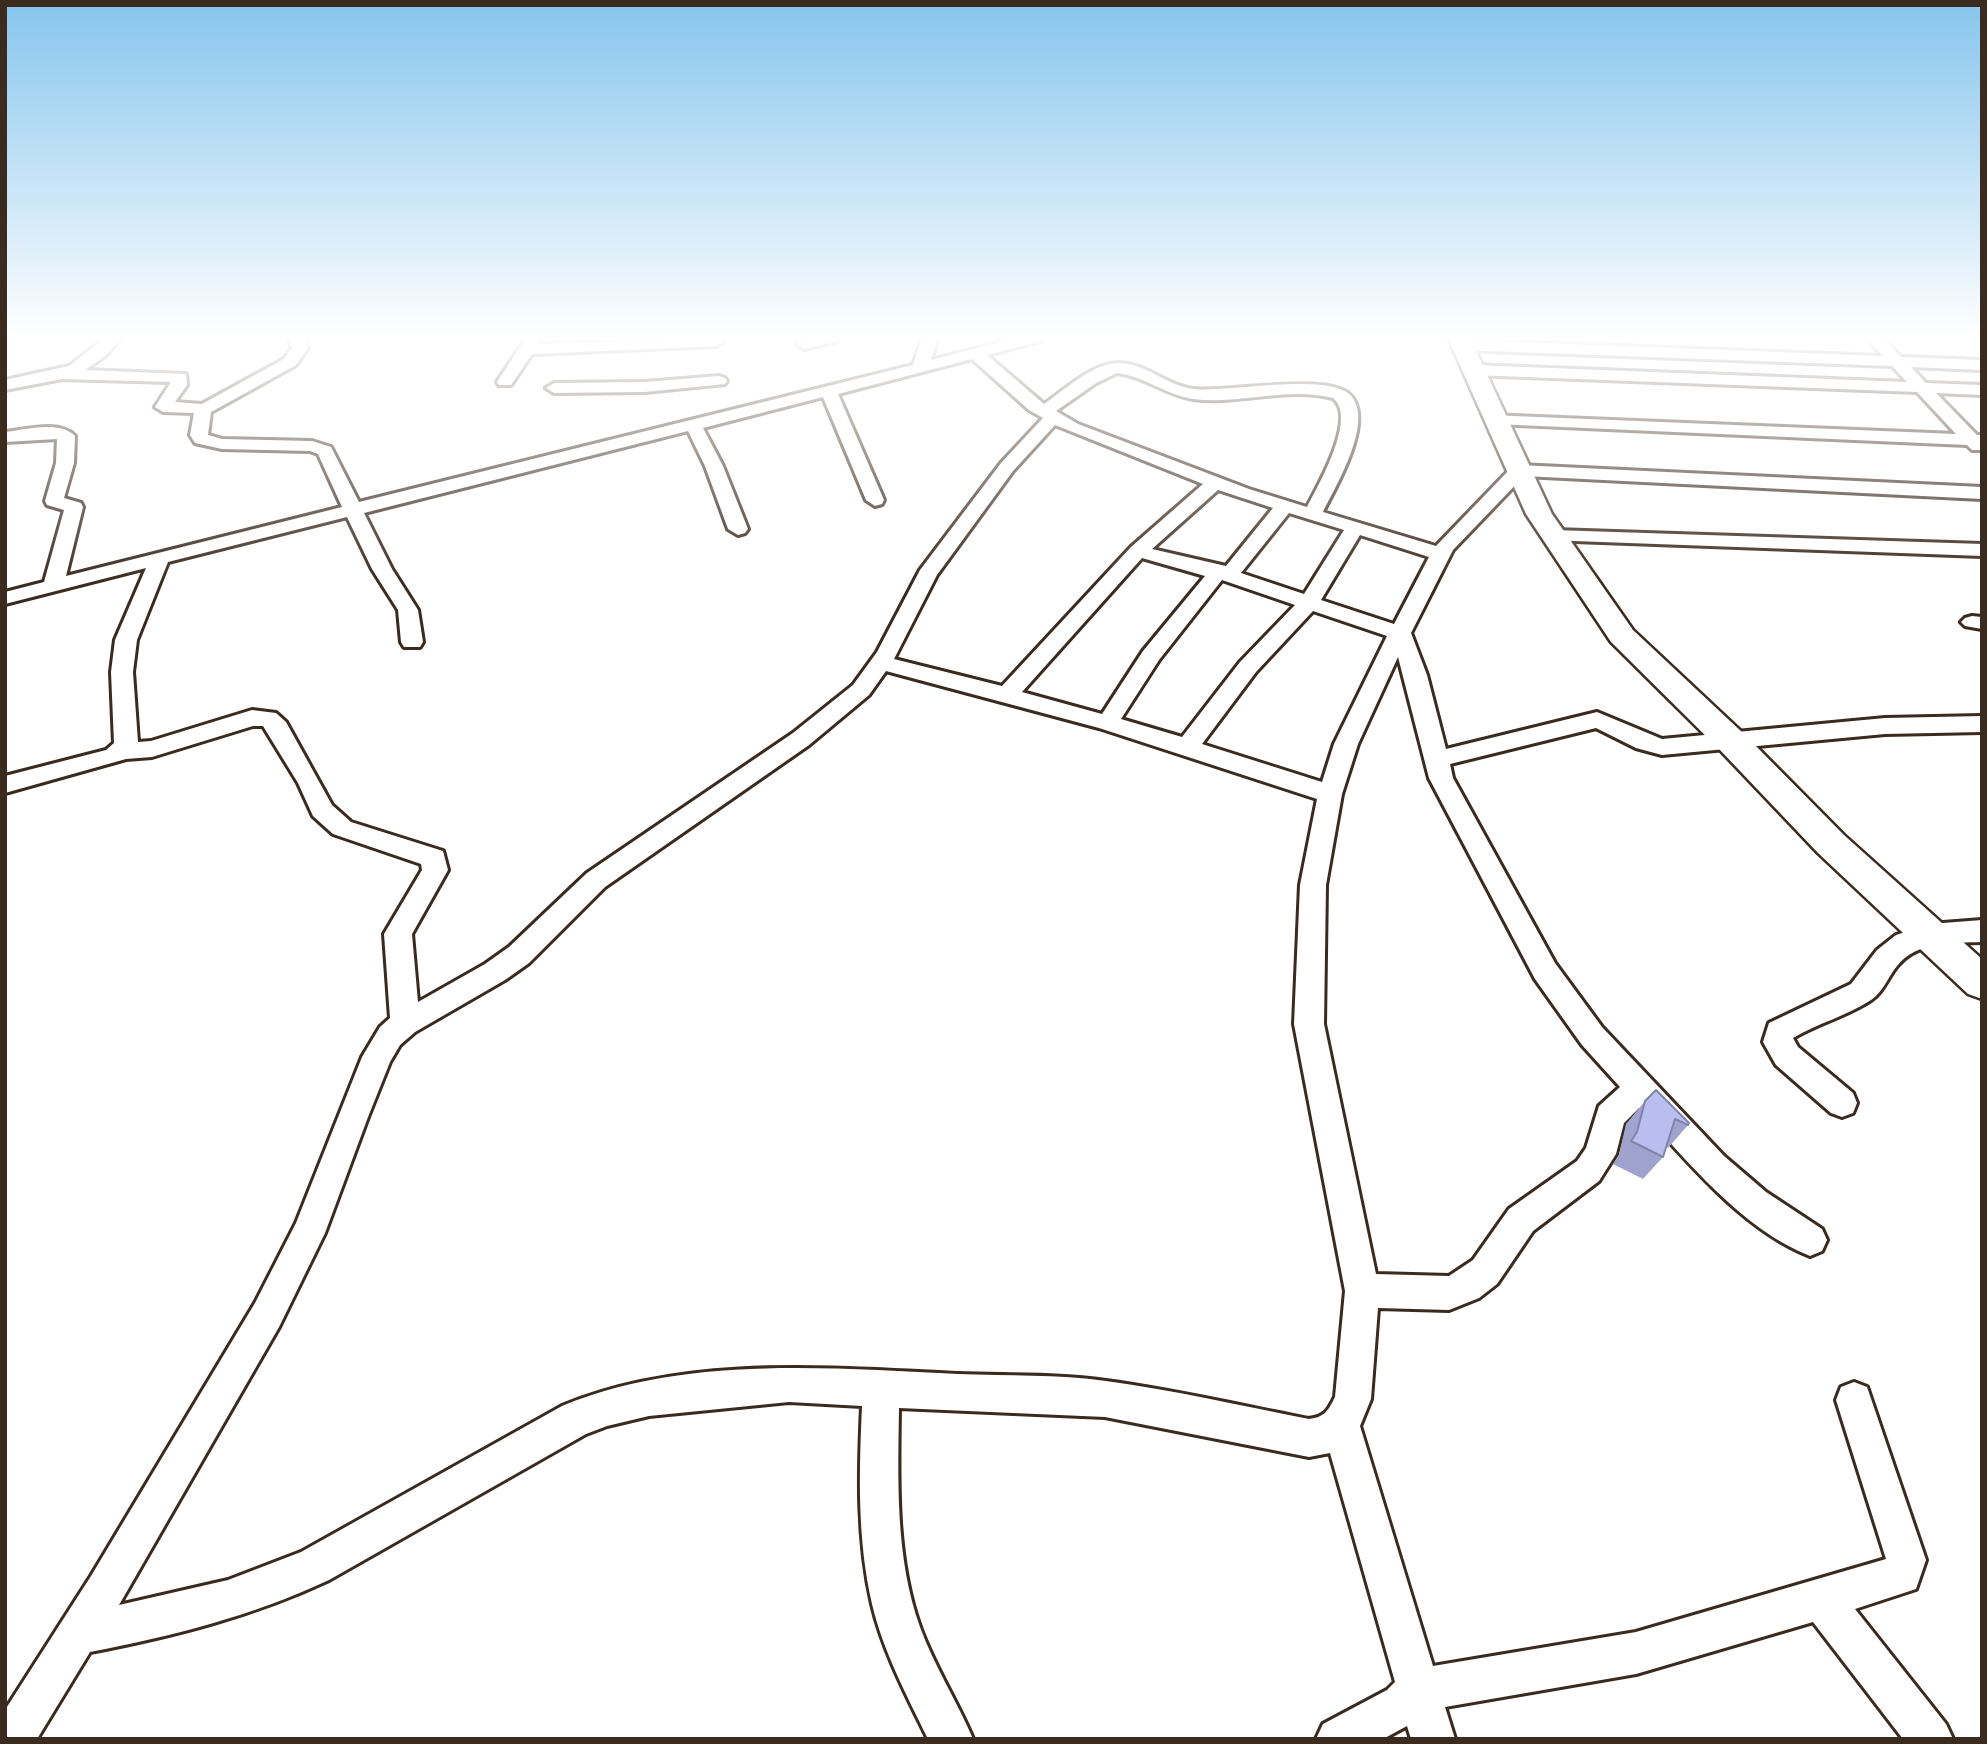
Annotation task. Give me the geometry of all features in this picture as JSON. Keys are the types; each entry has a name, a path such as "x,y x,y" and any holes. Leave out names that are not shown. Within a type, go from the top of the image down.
{"street":[{"path":"204,419 199,435 208,442 312,446 325,451 382,569 408,610 412,642"},
{"path":"5,598 353,508 714,419"},
{"path":"840,419 875,500"},
{"path":"12,1739 78,1634 267,1315 313,1222 352,1117 377,1057 390,1036 405,1023 495,972 519,955 596,880 801,739 861,690 881,663 927,574 1045,419"},
{"path":"1059,419 1215,483 1441,554"},
{"path":"1312,514 1339,464 1347,419"},
{"path":"1495,419 1539,514 1622,636 1732,741 1818,832 1982,983"},
{"path":"1503,419 1979,443"},
{"path":"1955,419 1979,443"},
{"path":"693,424 714,466 738,529"},
{"path":"6,438 55,432 66,436 64,475 54,501 74,507 53,586"},
{"path":"78,1634 204,1609 281,1583 575,1419 607,1406 649,1398 789,1384 1105,1399 1309,1438 1326,1436 1341,1425 1353,1399 1362,1291 1309,1024 1309,941 1313,885 1329,794 1368,692 1441,554 1460,530 1519,470 1982,493"},
{"path":"1007,693 1138,551 1215,483"},
{"path":"1108,722 1151,656 1221,575 1235,571 1267,525 1285,506"},
{"path":"1188,746 1248,667 1308,604 1355,528"},
{"path":"1554,536 1982,550"},
{"path":"1138,551 1399,633"},
{"path":"122,751 126,746 122,672 126,639 160,558"},
{"path":"1399,633 1416,675 1441,778 1545,971 1592,1036 1713,1167 1744,1194 1810,1240"},
{"path":"881,663 1007,693 1108,722 1329,794"},
{"path":"5,785 98,761 122,751 152,750 252,718 268,718 274,722 310,783 322,810 330,819 342,828 434,858 435,870 398,934 405,1023"},
{"path":"1435,760 1597,720 1649,745 1732,741 1885,726 1982,724"},
{"path":"1842,1103 1787,1056 1778,1042 1779,1032 1794,1022 1864,990 1895,950 1930,935 1982,930"},
{"path":"1362,1291 1449,1293 1467,1286 1485,1272 1521,1220 1588,1171 1600,1154 1611,1116 1634,1083"},
{"path":"881,1388 879,1487 893,1606 909,1650 951,1739"},
{"path":"1338,1739 1402,1705 1418,1690 1636,1653 1902,1576 1906,1560 1854,1400"},
{"path":"1341,1425 1433,1739"},
{"path":"1822,1600 1931,1739"}],"building":[{"path":"1656,1090 1689,1123 1688,1125 1675,1119 1663,1157 1631,1141 1637,1132 1645,1101"}]}
